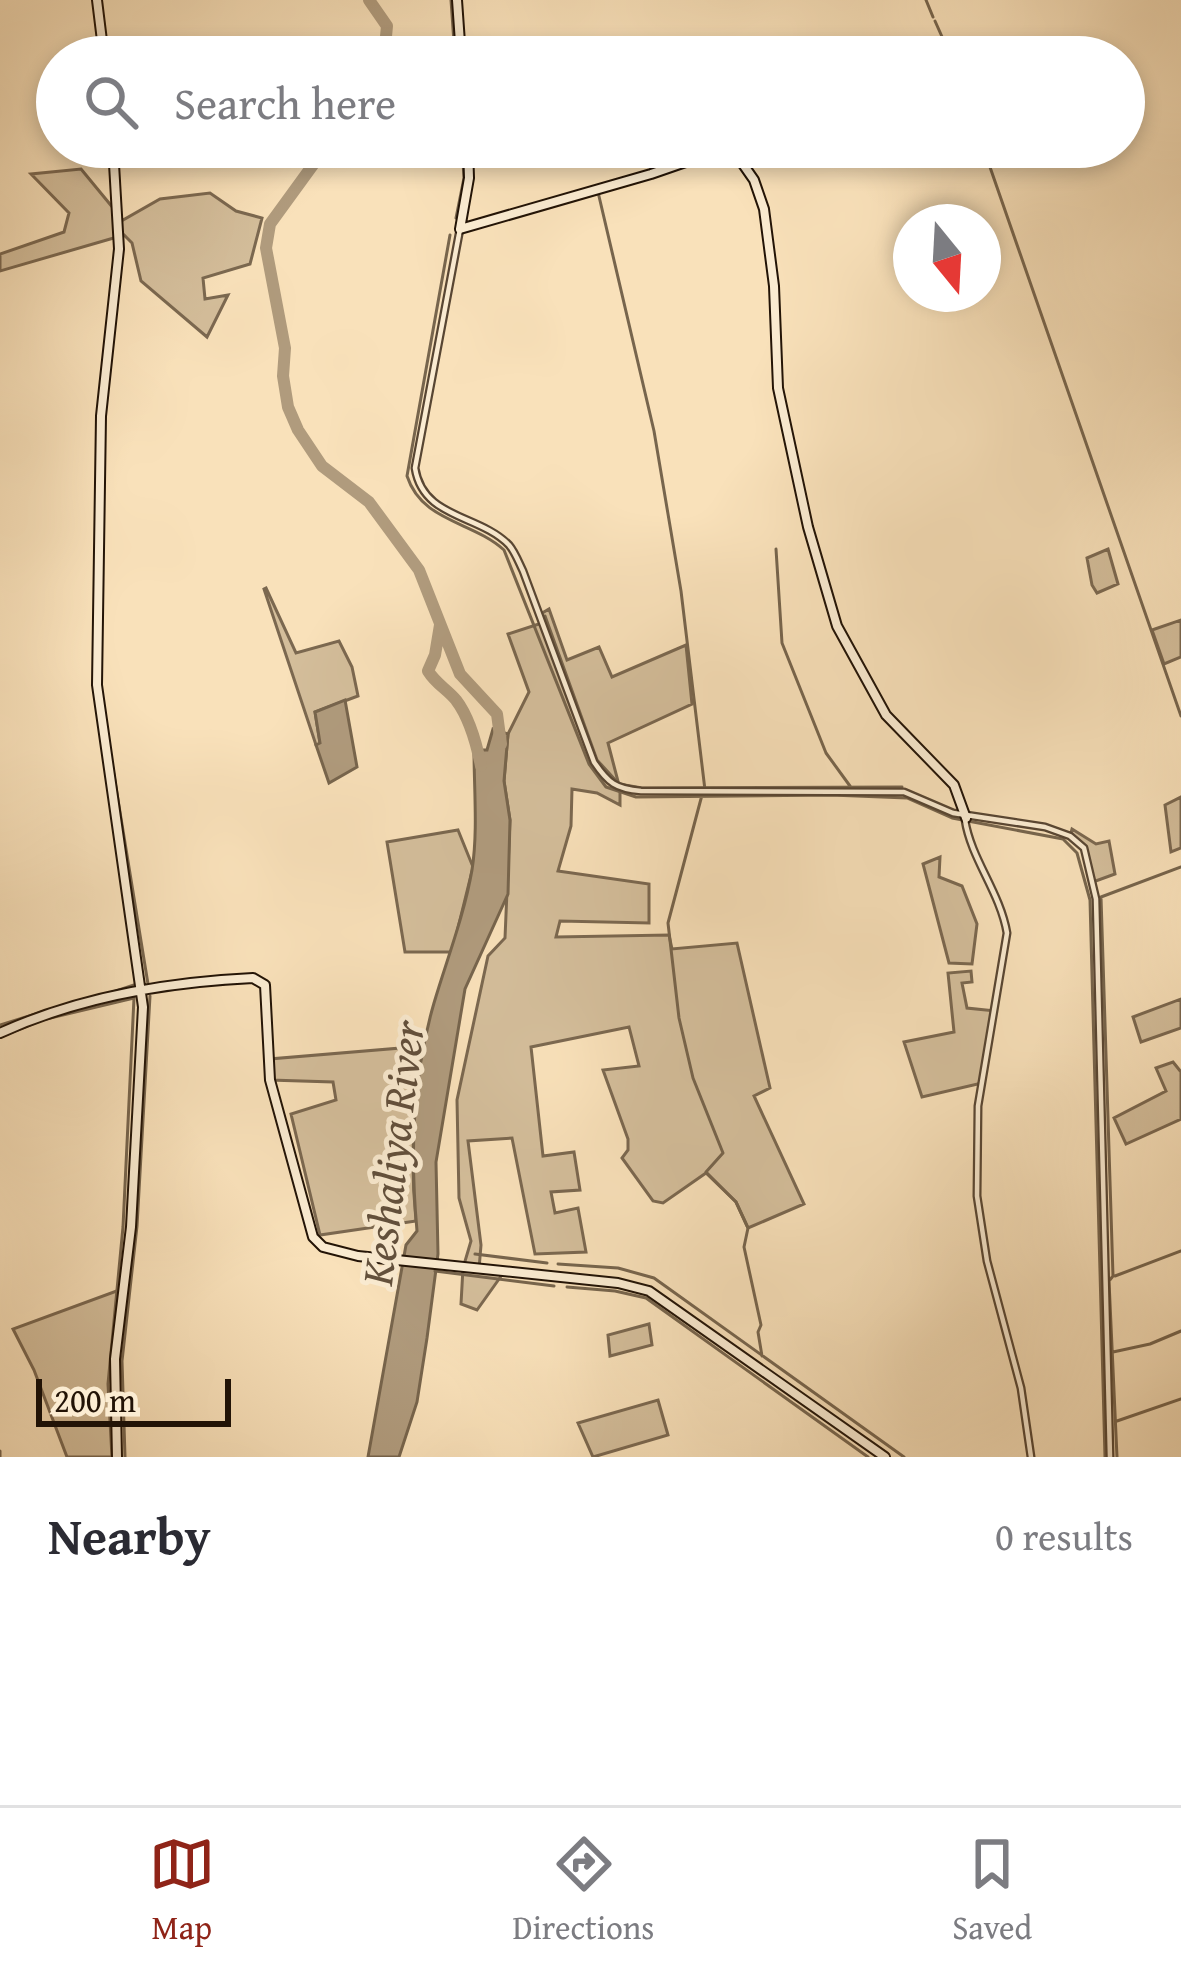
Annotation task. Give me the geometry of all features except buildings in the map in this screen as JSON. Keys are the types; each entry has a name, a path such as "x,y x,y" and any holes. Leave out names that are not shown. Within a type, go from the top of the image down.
{"street":[{"path":"97,0 101,36"},
{"path":"457,0 460,36"},
{"path":"114,168 119,249 101,416 97,685 142,989 131,1227 115,1359 117,1457"},
{"path":"469,168 417,480 422,491 446,512 510,546 594,762 608,783 641,791 904,792 965,819 1045,827 1070,836 1084,848 1096,898 1110,1457"},
{"path":"460,229 666,168"},
{"path":"745,168 764,209 774,286 778,388 808,526 837,626 886,715 954,784 1003,907 1007,933 978,1106 976,1196 987,1261 1021,1388 1031,1457"},
{"path":"0,1033 42,1016 142,989 254,978 265,986 270,1080 313,1237 323,1247 479,1270 618,1283 649,1291 885,1457"}],"shaded area":[{"path":"81,169 123,220 160,199 210,193 236,211 262,218 250,264 203,278 205,299 228,295 207,337 141,281 132,243 124,235 0,271 0,254 64,232 69,213 31,174"},
{"path":"1108,549 1118,584 1097,593 1087,558"},
{"path":"264,589 296,653 339,641 352,667 358,696 315,712 320,743 316,745"},
{"path":"549,609 567,660 599,647 612,677 686,645 692,704 608,743 620,805 597,793 572,789 571,826 558,871 649,884 649,923 560,921 556,937 669,935 672,949 737,943 770,1088 754,1096 804,1204 748,1228 736,1202 706,1173 663,1203 653,1201 622,1158 628,1139 603,1070 639,1066 629,1027 531,1047 543,1156 574,1152 580,1190 551,1192 555,1213 578,1208 586,1252 535,1254 512,1138 468,1141 481,1245 479,1269 504,1272 477,1310 461,1304 463,1268 471,1241 459,1198 457,1100 488,956 505,938 508,734 529,692 508,634 542,623 539,615"},
{"path":"1181,620 1181,657 1164,664 1152,630"},
{"path":"345,700 357,767 329,783 316,745 320,743 315,712"},
{"path":"493,729 508,734 504,781 510,820 508,894 465,989 436,1162 438,1254 417,1402 399,1457 368,1457 406,1245 417,1231 414,1145 421,1060 472,870 474,750 487,750"},
{"path":"1181,797 1181,848 1171,852 1165,805"},
{"path":"1072,829 1096,844 1109,841 1115,874 1093,882 1084,848 1070,836"},
{"path":"458,830 473,867 452,952 405,952 387,842"},
{"path":"940,857 939,877 962,886 977,924 972,964 949,963 923,864"},
{"path":"971,971 972,982 962,983 967,1008 996,1011 982,1083 922,1097 904,1042 954,1032 948,973"},
{"path":"1181,999 1181,1028 1141,1042 1133,1017"},
{"path":"425,1046 413,1133 416,1221 320,1235 291,1114 336,1100 333,1082 270,1080 270,1059"},
{"path":"1173,1062 1181,1072 1181,1119 1126,1144 1114,1118 1166,1091 1156,1068"},
{"path":"122,1289 115,1359 117,1457 67,1457 13,1329"},
{"path":"649,1324 652,1345 610,1356 608,1335"},
{"path":"658,1400 668,1435 593,1457 578,1423"}],"waterway":[{"name":"Keshaliya River","path":"369,0 387,26 386,36"},
{"path":"451,0 454,36"},
{"path":"926,0 933,17"},
{"path":"935,21 942,36"},
{"name":"Keshaliya River","path":"311,168 270,224 266,248 285,348 288,407 322,466 369,502 419,570 460,674 497,714 501,744"},
{"path":"456,218 463,168"},
{"path":"990,168 1181,716"},
{"path":"598,192 654,431 681,591 705,790"},
{"path":"450,235 407,476 424,503 504,550 589,764 606,787 636,797 907,798 952,818 1063,839 1077,853 1090,900 1105,1457"},
{"path":"776,549 782,643 826,753 850,786"},
{"path":"545,616 597,760 619,784 642,788 902,787"},
{"name":"Keshaliya River","path":"440,625 428,671 461,707 481,766"},
{"path":"112,763 148,984"},
{"path":"702,795 668,923 679,1018 693,1078 723,1153 706,1172 736,1202 748,1228 744,1247 761,1325 762,1356"},
{"path":"1117,1457 1101,897 1181,867"},
{"path":"107,994 134,985"},
{"path":"125,1457 122,1361 137,1226 150,996"},
{"path":"0,1037 42,1020 134,998 123,1227 108,1384 112,1457"},
{"path":"0,1025 74,1002"},
{"path":"1115,1276 1181,1251"},
{"path":"475,1254 547,1263"},
{"path":"558,1264 618,1268 654,1278 904,1457"},
{"path":"435,1271 554,1286"},
{"path":"567,1287 646,1298 868,1457"},
{"path":"1113,1352 1181,1331"},
{"path":"1117,1421 1181,1399"},
{"path":"0,1451 0,1457"}]}
